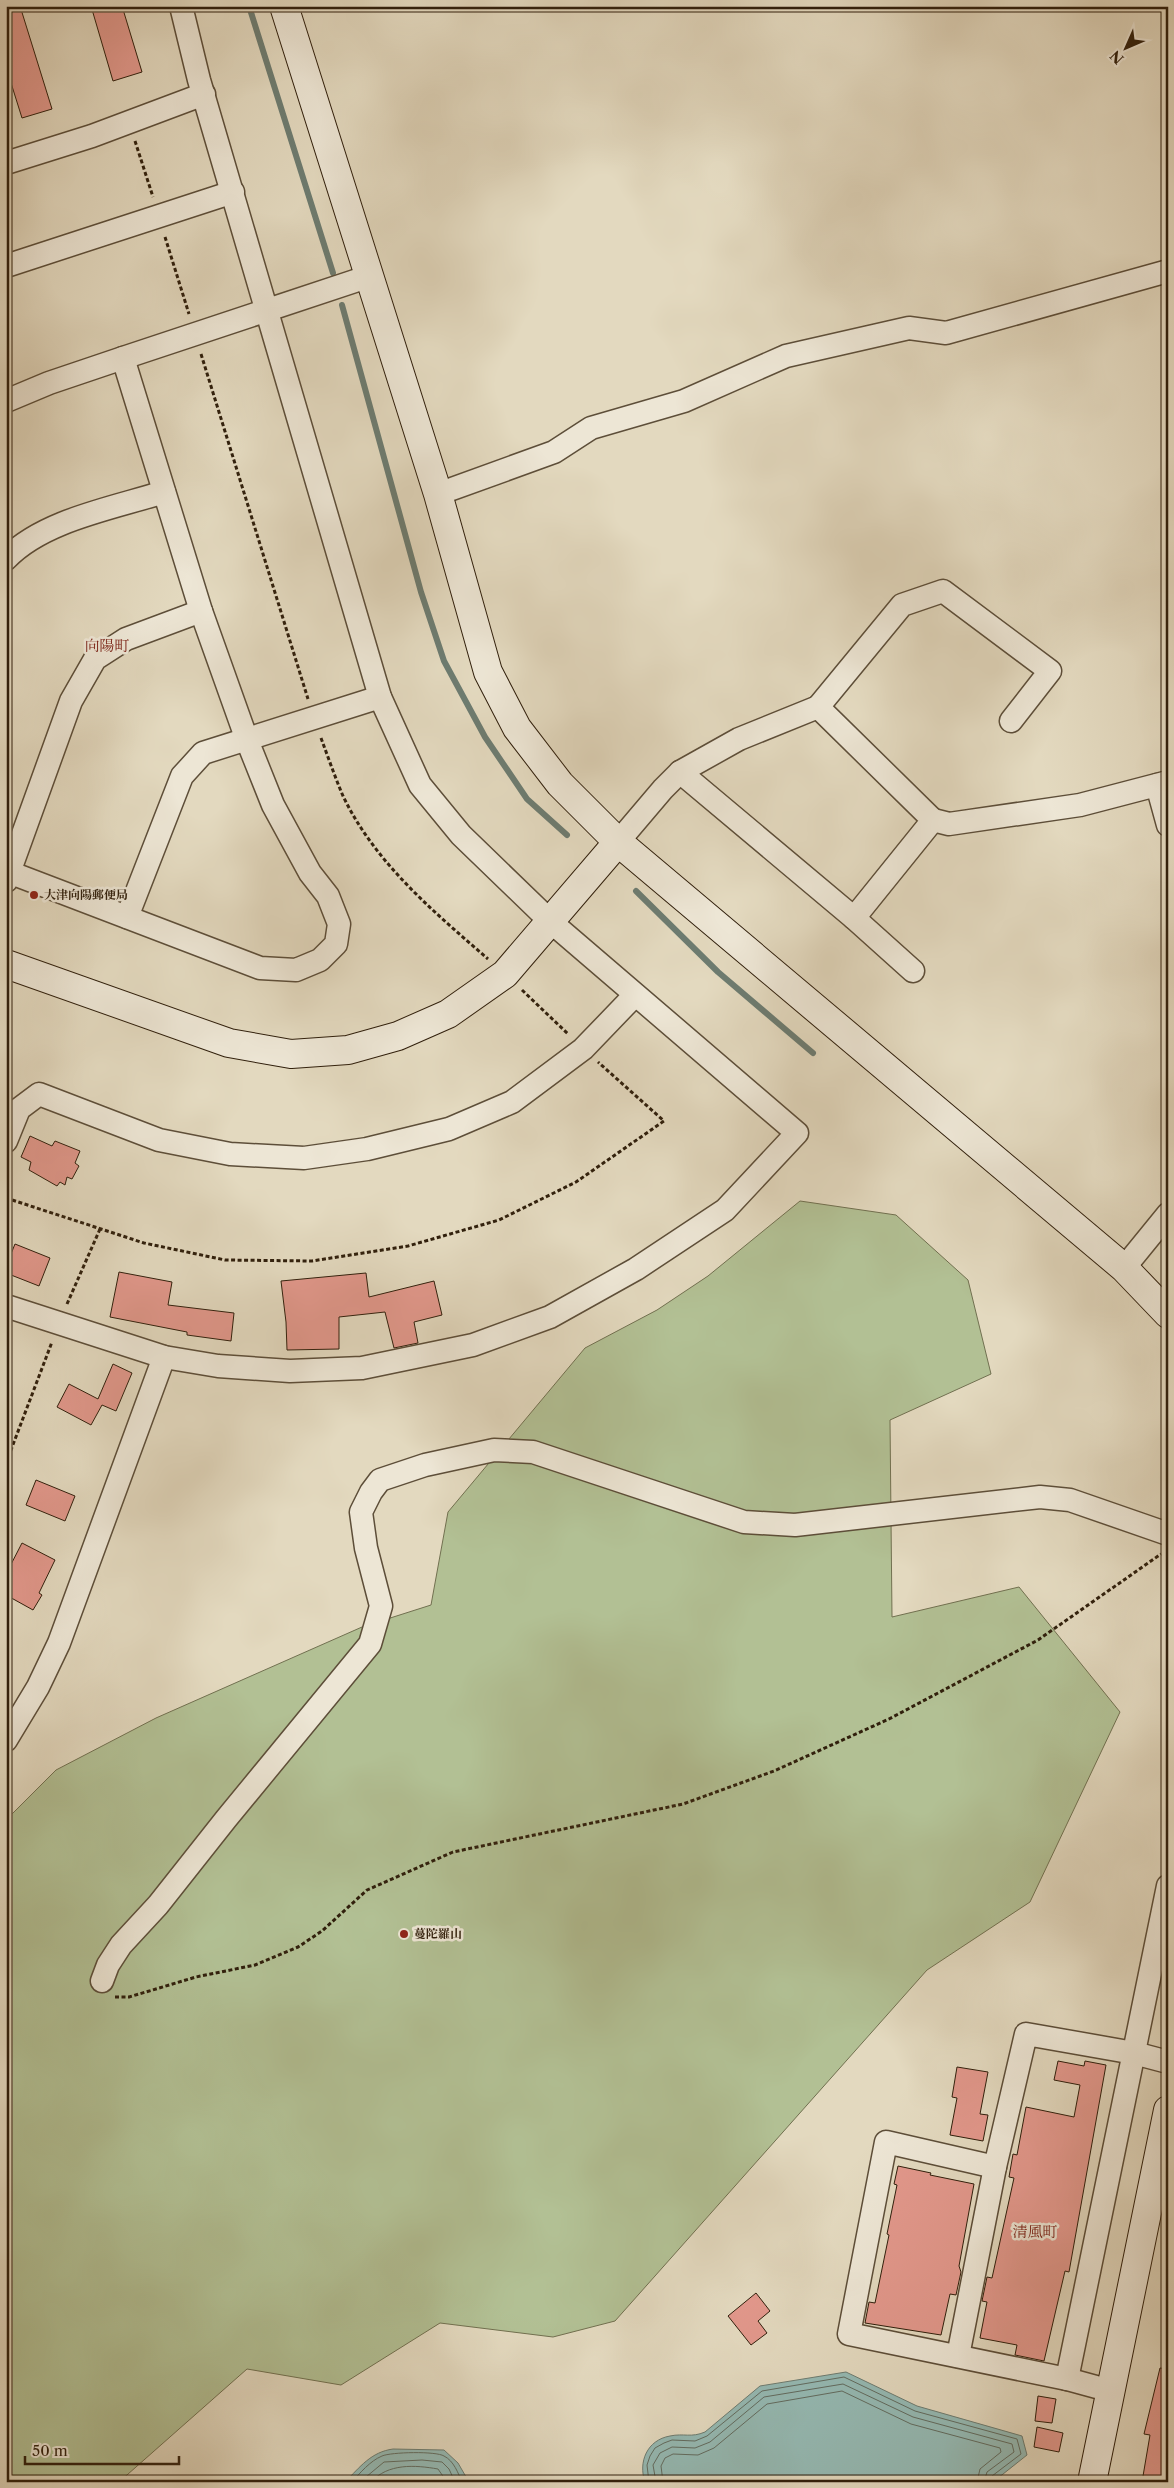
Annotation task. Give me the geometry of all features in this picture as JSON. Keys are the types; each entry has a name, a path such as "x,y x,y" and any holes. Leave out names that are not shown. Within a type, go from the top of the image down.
{"street":[{"path":"6,1306 164,1357 218,1366 290,1371 362,1368 473,1345 550,1318 636,1269 724,1210 796,1132 551,922 461,835 420,786 380,697 204,94 181,6"},
{"path":"284,6 438,494 488,672 517,728 560,784 618,842 1124,1268 1168,1314"},
{"path":"6,163 129,122 204,94"},
{"path":"6,266 233,192"},
{"path":"438,494 554,452 591,428 684,401 786,356 909,328 946,333 1168,271"},
{"path":"6,402 49,383 370,276"},
{"path":"123,358 201,611 247,740 273,805 310,873 328,896 339,924 336,944 320,960 296,970 260,968 127,917 7,875 71,701 95,659 126,639 201,611"},
{"path":"6,559 14,551 55,526 164,492"},
{"path":"6,964 229,1043 291,1054 348,1050 398,1036 448,1014 505,974 662,789 680,772 739,739 818,707 902,605 943,590 1050,671 1011,721"},
{"path":"127,917 182,776 203,753 380,697"},
{"path":"818,707 934,820 948,824 1080,804 1162,784 1168,825"},
{"path":"680,772 854,918 912,972"},
{"path":"854,918 934,820"},
{"path":"6,1140 18,1109 39,1094 159,1140 230,1154 304,1158 367,1149 449,1129 512,1102 583,1049 635,995"},
{"path":"1124,1268 1168,1214"},
{"path":"6,1740 38,1686 59,1643 164,1357"},
{"path":"102,1982 108,1965 121,1945 158,1905 226,1818 370,1644 381,1606 366,1548 361,1512 371,1492 380,1480 425,1465 494,1450 533,1452 744,1522 795,1525 1040,1498 1070,1500 1168,1534"},
{"path":"1067,2379 1168,1886"},
{"path":"958,2356 994,2167 1026,2034 1134,2053 1168,2062"},
{"path":"1092,2482 1168,2110"},
{"path":"994,2167 886,2142 849,2334 1067,2379 1111,2391"}],"path":[{"path":"6,1198 144,1243 225,1260 312,1261 408,1246 499,1220 576,1182 664,1121 583,1049 505,974 424,904 377,852 344,796 313,718 129,122"},
{"path":"102,1982 114,1997 129,1997 196,1977 254,1965 298,1947 322,1931 367,1890 453,1852 683,1804 774,1772 889,1719 1038,1640 1168,1550"}],"green space":[{"path":"800,1201 896,1215 968,1280 991,1374 890,1420 892,1617 1019,1587 1120,1712 1030,1902 927,1970 615,2321 553,2337 440,2323 341,2385 247,2369 119,2482 6,2482 6,1820 56,1770 156,1718 362,1627 431,1605 448,1512 585,1348 657,1310 708,1276"}],"water":[{"path":"846,2372 917,2406 1022,2436 1027,2455 993,2482 645,2482 643,2467 646,2453 655,2442 662,2438 675,2435 696,2435 705,2432 760,2386"},
{"path":"393,2449 444,2450 458,2463 469,2482 345,2482 372,2457 378,2453"}],"building":[{"path":"6,6 20,6 52,109 22,118 6,67"},
{"path":"91,6 122,6 142,72 113,81"},
{"path":"30,1136 52,1146 55,1141 80,1151 75,1163 79,1166 72,1179 67,1177 65,1185 60,1182 57,1186 29,1170 31,1162 21,1157"},
{"path":"15,1244 50,1258 39,1286 6,1273 6,1266"},
{"path":"119,1272 172,1282 168,1305 234,1313 231,1341 187,1335 187,1332 110,1317"},
{"path":"366,1273 369,1297 434,1281 442,1315 414,1322 418,1343 394,1348 385,1312 339,1317 339,1349 287,1350 281,1281"},
{"path":"113,1364 132,1373 116,1411 102,1405 91,1425 57,1407 69,1384 98,1399"},
{"path":"36,1480 75,1496 65,1521 26,1505"},
{"path":"22,1543 55,1560 39,1593 42,1595 33,1610 6,1595 6,1574"},
{"path":"1058,2061 1084,2066 1085,2061 1106,2065 1069,2272 1065,2271 1044,2361 1015,2355 1017,2345 980,2338 987,2302 982,2301 987,2277 992,2278 1014,2178 1009,2177 1013,2154 1017,2155 1026,2107 1074,2117 1080,2085 1054,2080"},
{"path":"957,2067 988,2072 980,2114 988,2115 983,2141 950,2135 957,2098 952,2097"},
{"path":"898,2166 974,2184 959,2266 961,2272 956,2295 950,2294 941,2335 865,2323 869,2302 875,2303 889,2235 887,2234 897,2185 894,2184"},
{"path":"756,2293 770,2311 758,2321 767,2333 751,2345 728,2316"},
{"path":"1160,2368 1168,2369 1168,2437 1165,2459 1161,2482 1142,2482 1150,2435 1144,2434"},
{"path":"1038,2396 1056,2399 1052,2423 1035,2421"},
{"path":"1037,2427 1063,2433 1059,2452 1034,2447"}],"waterway":[{"path":"249,6 333,273"},
{"path":"342,305 421,592 444,661 485,737 527,799 567,835"},
{"path":"636,891 718,972 813,1053"}],"place":[{"name":"大津向陽郵便局","path":"34,895"},
{"name":"蔓陀羅山","path":"404,1934"}],"district":[{"name":"向陽町","path":"107,646"},
{"name":"清風町","path":"1035,2232"}]}
